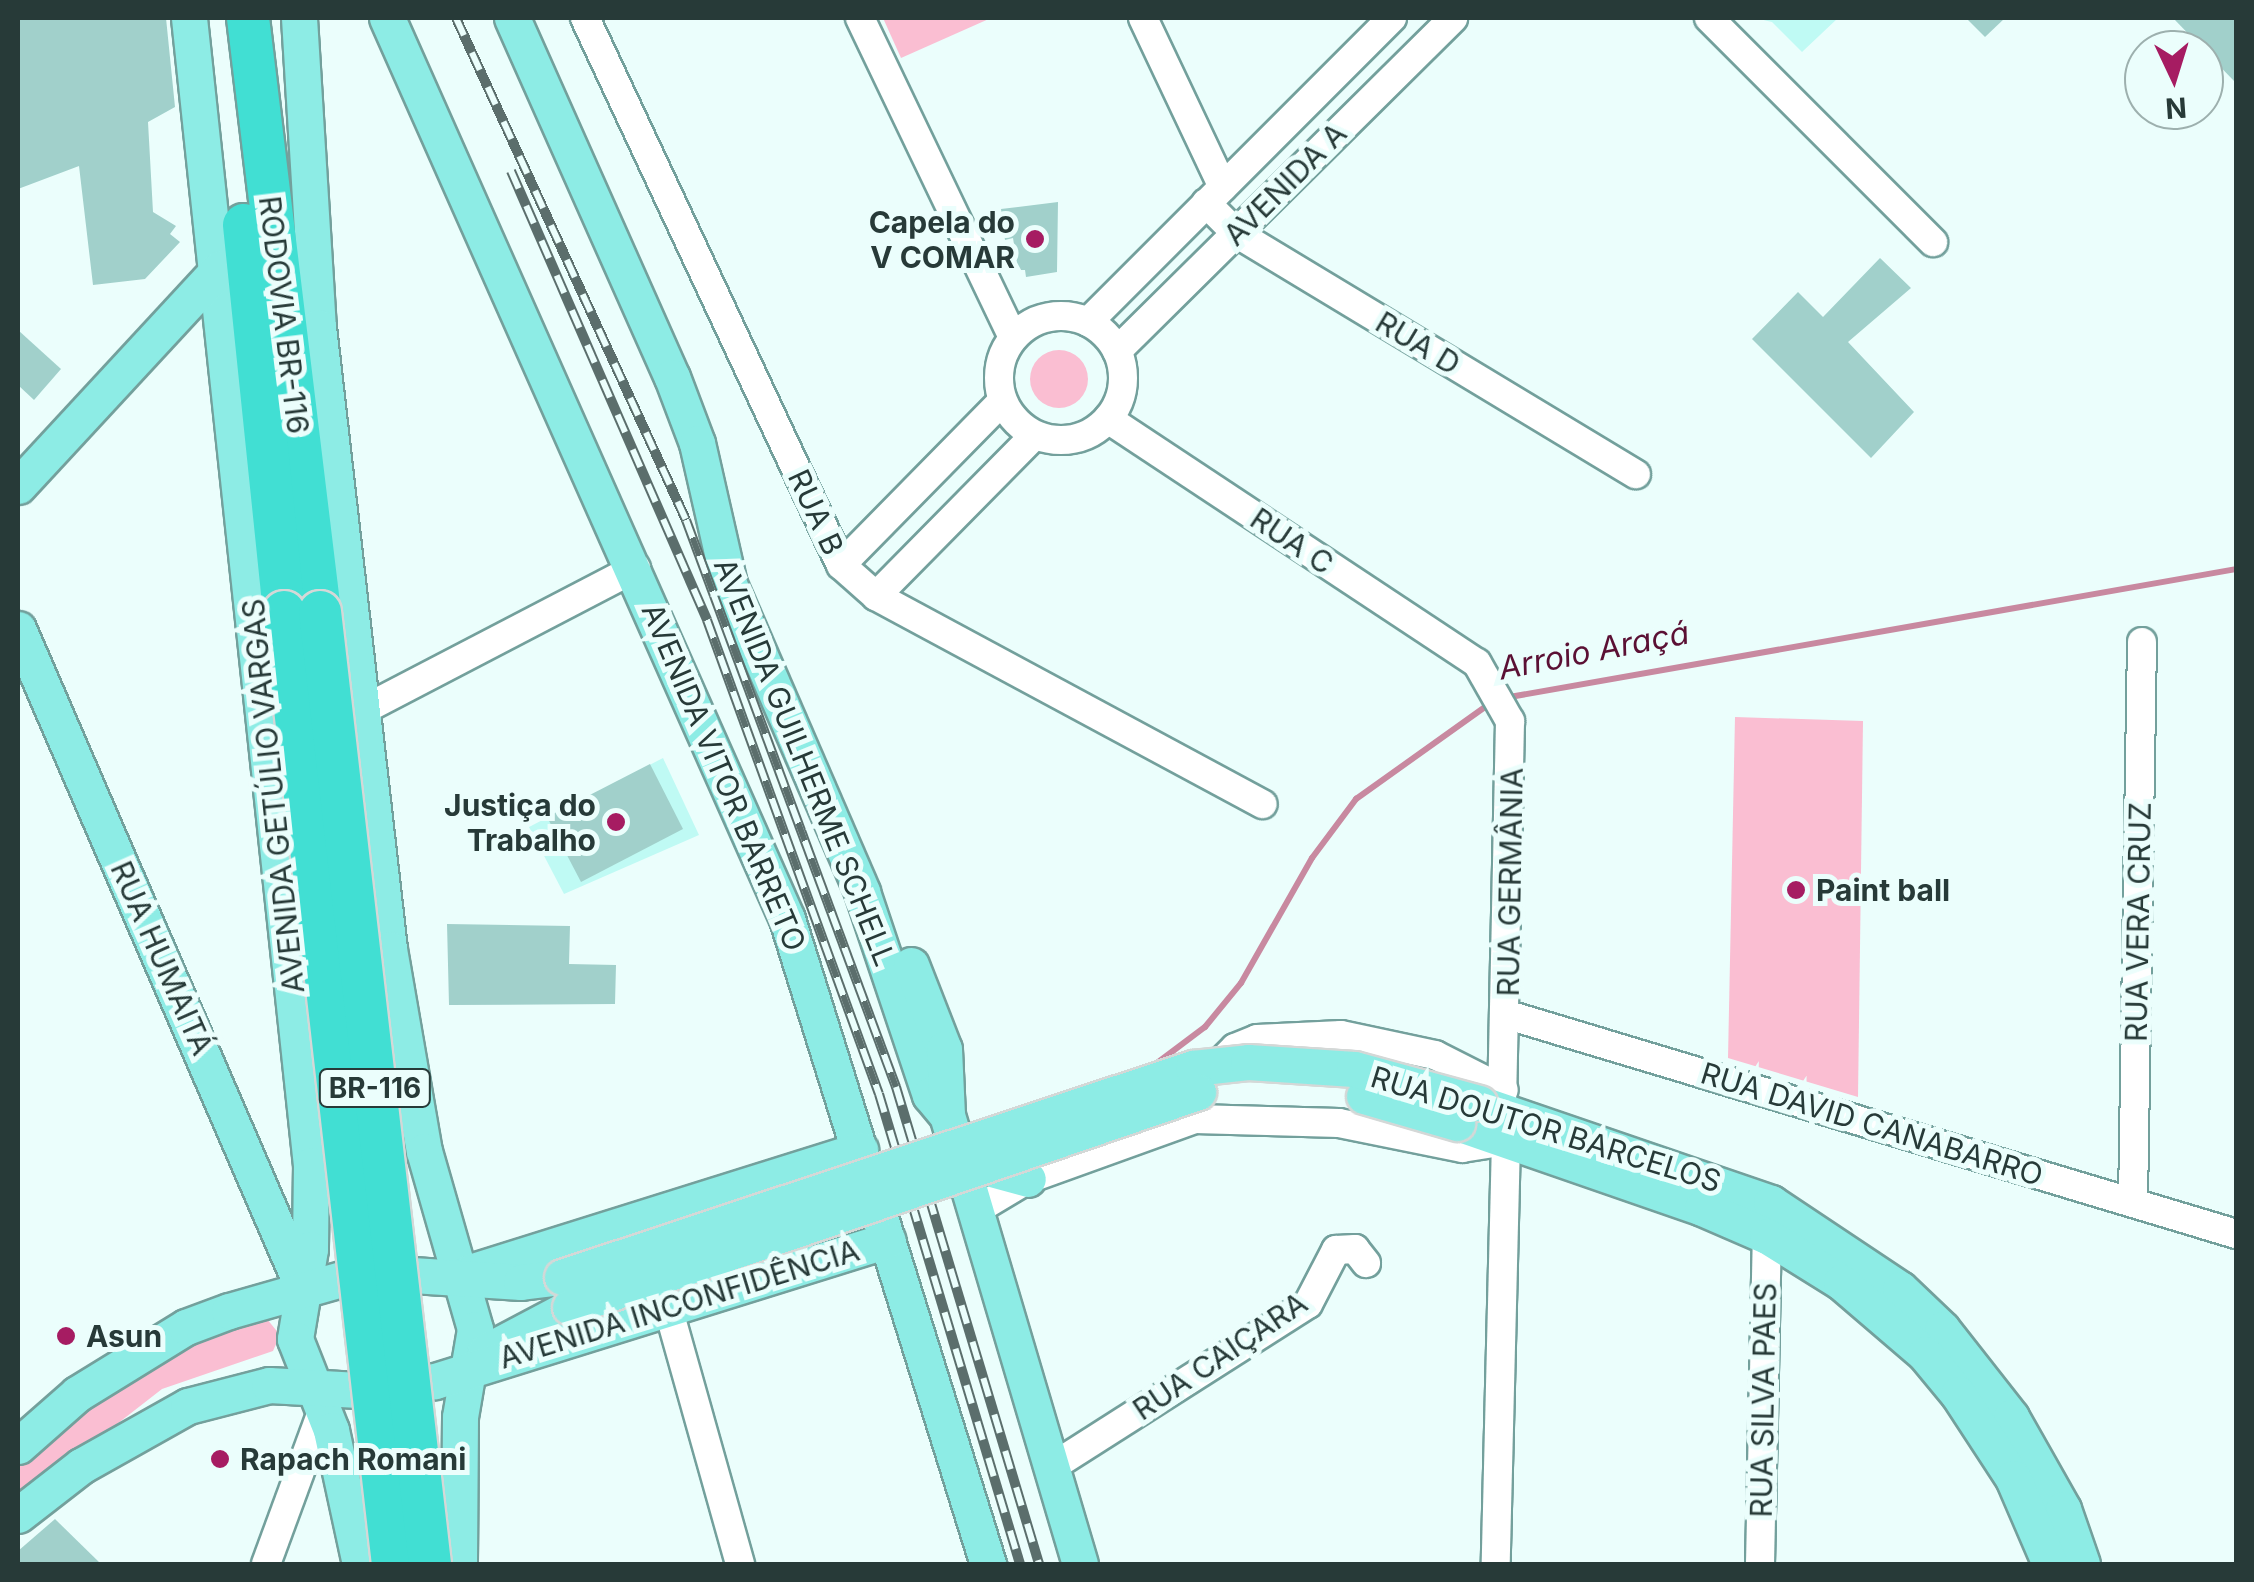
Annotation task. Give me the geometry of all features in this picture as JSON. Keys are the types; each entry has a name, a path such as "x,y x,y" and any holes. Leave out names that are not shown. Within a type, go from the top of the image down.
{"highway":[{"name":"RODOVIA BR-116","path":"222,18 302,612"},
{"name":"RODOVIA BR-116","path":"248,18 302,612"},
{"name":"BR-116","path":"302,612 393,1564"},
{"name":"BR-116","path":"302,612 430,1564"}],"main road":[{"name":"AVENIDA GETÚLIO VARGAS","path":"189,18 311,1165 296,1339 349,1500 360,1564"},
{"path":"258,102 264,18"},
{"path":"299,18 318,327 390,950 424,1151 456,1276 473,1314 456,1497 459,1564"},
{"name":"AVENIDA VITOR BARRETO","path":"387,18 636,568 787,919 988,1564"},
{"name":"AVENIDA GUILHERME SCHELL","path":"530,30 694,370 719,438 749,575 884,885 911,998 944,1049 947,1115 978,1209 1080,1564"},
{"path":"18,486 218,269"},
{"name":"RUA HUMAITÁ","path":"18,629 303,1289"},
{"name":"RUA DOUTOR BARCELOS","path":"566,1292 1197,1092 1256,1084 1490,1113 1770,1203 1900,1289 1942,1329 2012,1417 2063,1509 2082,1564"},
{"name":"RUA DOUTOR BARCELOS","path":"1490,1113 1767,1236 1841,1282 1925,1354 2014,1478 2050,1564"},
{"name":"AVENIDA INCONFIDÊNCIA","path":"456,1276 860,1150"},
{"path":"311,1165 343,1209 382,1215 411,1193 424,1151"},
{"path":"963,1161 1028,1180"},
{"name":"AVENIDA INCONFIDÊNCIA","path":"30,1494 188,1406 252,1387 318,1398 406,1388 888,1240"},
{"name":"AVENIDA INCONFIDÊNCIA","path":"18,1446 77,1394 186,1327 303,1289 366,1272 520,1282 566,1292"},
{"name":"AVENIDA INCONFIDÊNCIA","path":"470,1367 566,1292"},
{"path":"349,1500 361,1462 394,1438 432,1448 456,1497"},
{"path":"18,1446 30,1494"}],"street":[{"name":"RUA B","path":"585,18 841,565 876,596 1264,804"},
{"path":"860,18 1013,337"},
{"name":"RUA D","path":"1144,18 1214,195 1236,233 1636,474"},
{"name":"AVENIDA A","path":"1088,322 1392,18"},
{"name":"AVENIDA A","path":"1117,350 1453,18"},
{"path":"1709,18 1933,242"},
{"path":"1048,317 1088,322 1117,350 1123,386 1108,419 1079,438 1034,436 1002,401 998,368 1013,337 1048,317"},
{"path":"841,565 1002,401"},
{"name":"RUA C","path":"1108,419 1480,670"},
{"path":"876,596 1034,436"},
{"path":"361,711 636,568"},
{"name":"RUA VERA CRUZ","path":"2133,1202 2142,642"},
{"name":"RUA GERMÂNIA","path":"1480,670 1510,721 1508,1014 1490,1113 1496,1564"},
{"name":"RUA DAVID CANABARRO","path":"1508,1014 2236,1234"},
{"path":"978,1209 1028,1180 1194,1119 1338,1123 1462,1148 1490,1113 1435,1055 1341,1034 1298,1035 1234,1048 1214,1069 1194,1119"},
{"name":"RUA SILVA PAES","path":"1760,1564 1767,1236"},
{"name":"RUA CAIÇARA","path":"1052,1467 1308,1304 1336,1250 1355,1249 1366,1263"},
{"path":"669,1310 740,1564"},
{"path":"266,1564 286,1517 318,1398"},
{"path":"286,1517 319,1492 349,1500"}],"shaded area":[{"path":"883,18 991,18 901,58"},
{"path":"1755,18 1838,18 1802,52 1772,22"},
{"path":"1059,350 1080,358 1088,379 1080,400 1059,408 1038,400 1030,379 1038,358"},
{"name":"Paint ball","path":"1735,717 1863,721 1858,1097 1728,1058"},
{"name":"Justiça do Trabalho","path":"663,758 699,835 564,894 529,827"},
{"path":"267,1319 280,1335 273,1351 162,1389 18,1501 18,1458 82,1400 211,1334"}],"building":[{"path":"18,18 166,18 175,107 148,122 153,212 176,226 170,234 180,242 145,279 93,285 79,166 18,189"},
{"path":"1966,18 2005,18 1985,37"},
{"path":"2173,18 2236,18 2236,83 2224,71 2224,30 2185,30"},
{"name":"Capela do V COMAR","path":"1058,202 1057,272 1026,277 1025,270 1018,270 1013,238 1005,240 1001,209"},
{"path":"1880,258 1911,288 1848,342 1914,412 1871,458 1752,339 1798,292 1823,317"},
{"path":"18,330 61,369 34,400 18,385"},
{"name":"Justiça do Trabalho","path":"650,764 683,829 581,882 547,817"},
{"path":"447,924 570,926 569,964 616,965 615,1004 449,1005"},
{"path":"55,1519 101,1564 18,1564 18,1551"}],"waterway":[{"name":"Arroio Araçá","path":"1504,698 2236,569"},
{"name":"Arroio Araçá","path":"1153,1066 1205,1027 1241,983 1312,858 1356,799 1492,702"}],"railway":[{"path":"456,18 686,520 896,1087 1039,1564"},
{"path":"511,171 707,620 879,1094 1020,1564"}],"place":[{"name":"Capela do V COMAR","path":"1035,239"},
{"name":"Justiça do Trabalho","path":"616,822"},
{"name":"Paint ball","path":"1796,890"},
{"name":"Asun","path":"66,1336"},
{"name":"Rapach Romani","path":"220,1459"}]}
